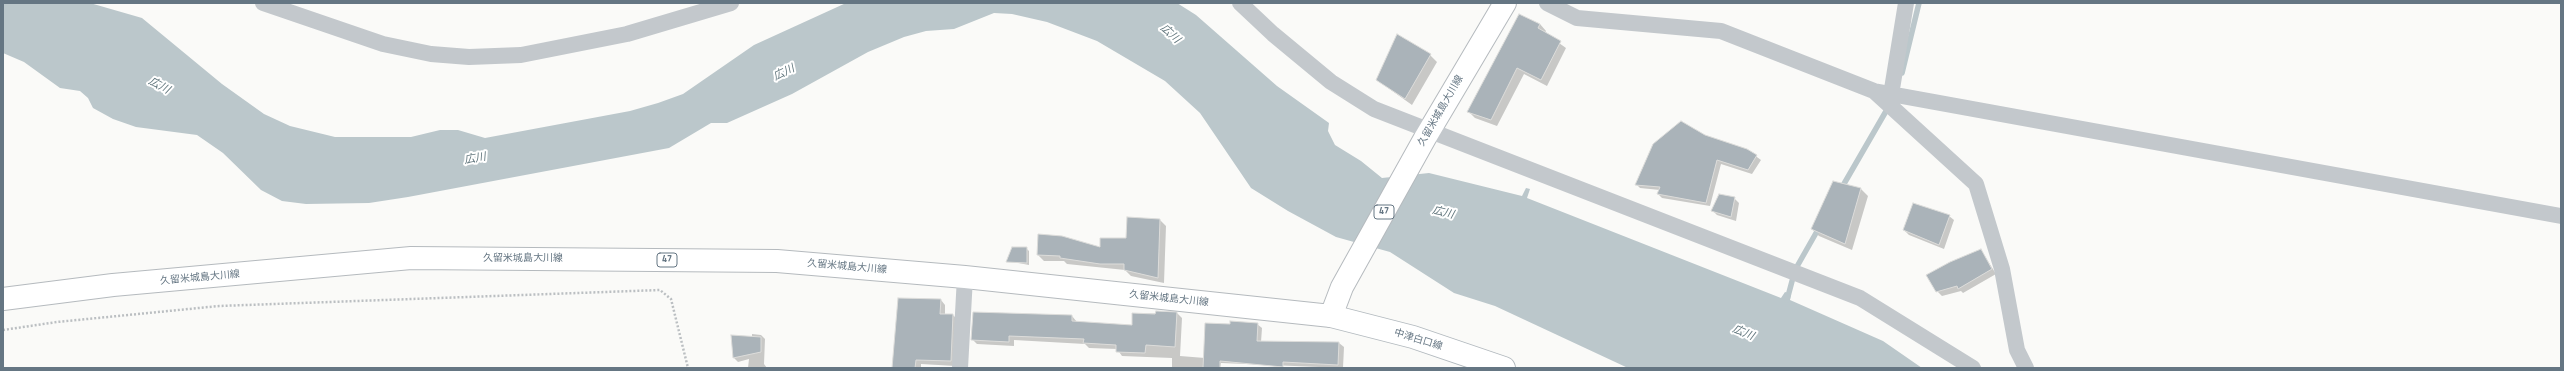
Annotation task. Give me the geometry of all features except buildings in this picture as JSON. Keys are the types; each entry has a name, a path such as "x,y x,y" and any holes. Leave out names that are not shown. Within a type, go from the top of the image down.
{"main road":[{"name":"久留米城島大川線","path":"3,299 113,286 411,258 777,261 965,277 1331,316 1342,287 1428,134 1505,3"},
{"name":"中津白口線","path":"1331,316 1413,337 1504,368"}],"street":[{"path":"262,3 383,44 431,54 469,58 521,55 627,34 731,3"},
{"path":"1240,3 1272,34 1332,82 1374,109 1428,134 1860,298 1973,368"},
{"path":"1547,3 1576,18 1721,31 1874,91 1891,95 2561,216"},
{"path":"1891,95 1906,3"},
{"path":"1874,91 1976,184 2002,269 2017,350 2026,368"},
{"path":"960,368 965,277"}],"path":[{"path":"3,330 58,322 220,306 660,290 671,299 688,368"}],"water":[{"name":"広川","path":"3,3 90,3 142,18 222,84 264,114 290,126 335,137 411,137 440,130 458,130 485,138 630,111 683,94 754,45 846,3 1177,3 1196,15 1277,86 1329,123 1328,131 1335,145 1361,161 1382,178 1429,173 1522,196 1526,188 1530,189 1527,198 1781,298 1785,292 1791,294 1790,300 1883,341 1922,368 1628,368 1495,306 1454,293 1390,252 1336,237 1288,211 1251,188 1200,113 1165,81 1097,41 1047,22 1012,14 994,13 954,29 926,31 904,37 868,52 792,94 727,123 711,123 669,148 408,197 369,203 306,204 282,201 261,190 223,153 197,135 136,127 113,119 93,108 88,98 80,91 60,88 24,62 3,53"}],"waterway":[{"path":"1902,73 1919,3"},
{"path":"1841,189 1889,106"},
{"path":"1787,300 1795,270 1820,226"}]}
